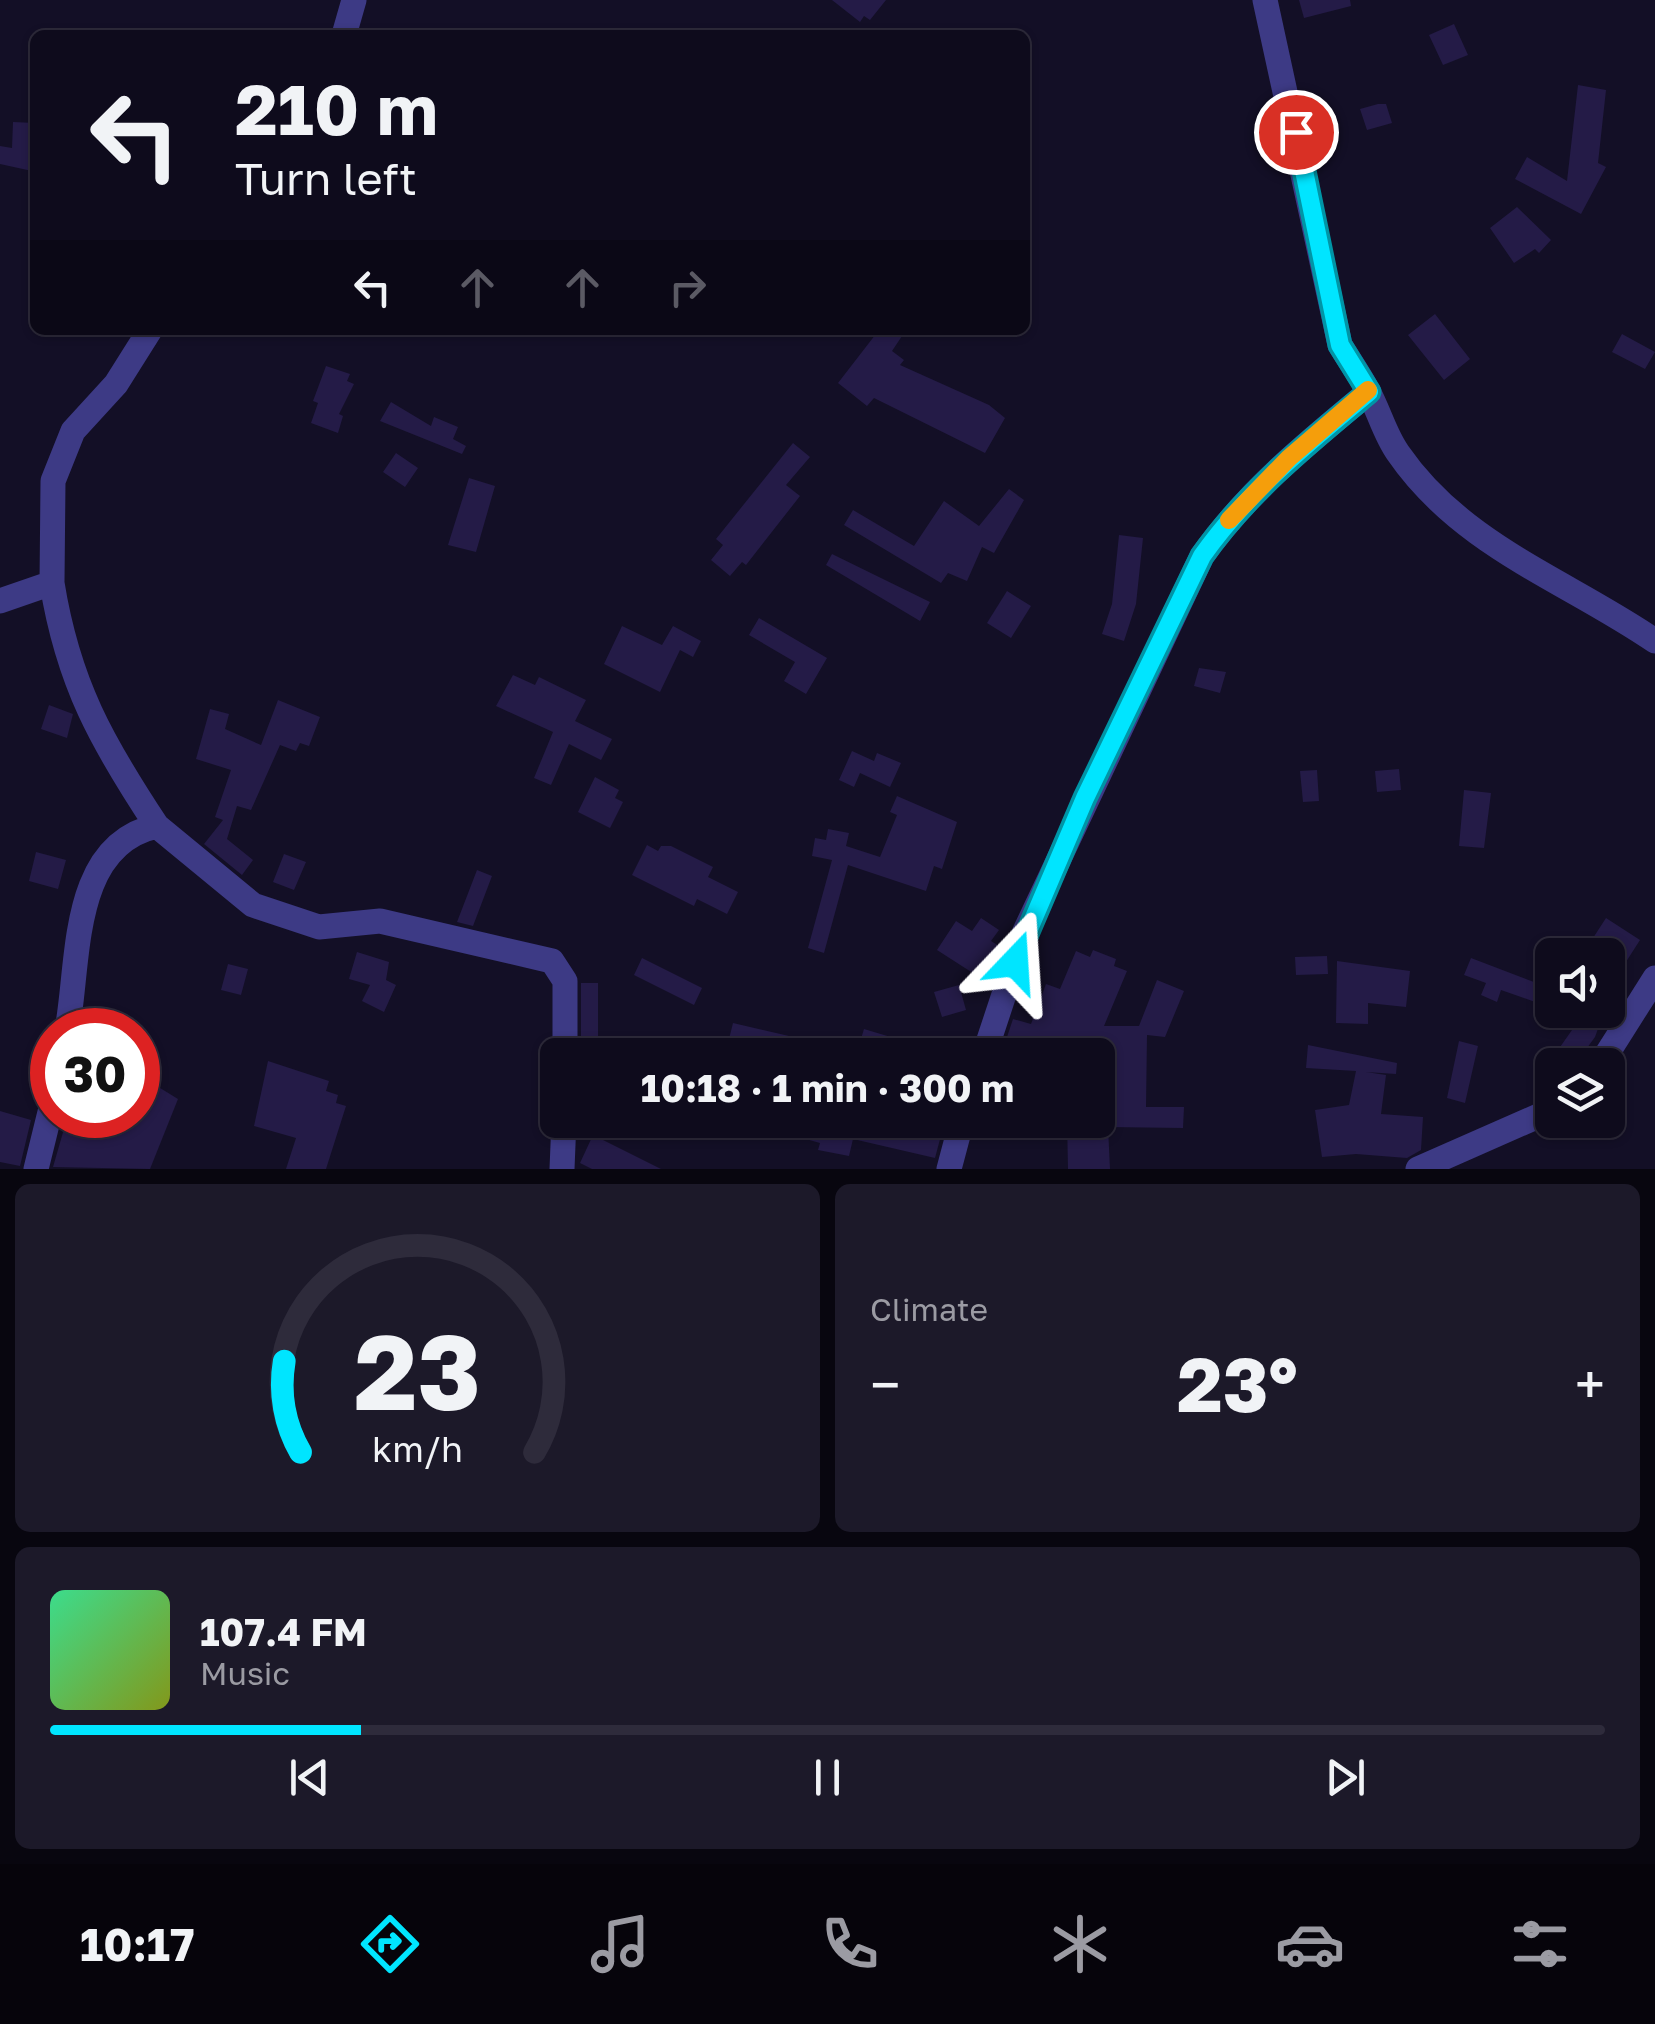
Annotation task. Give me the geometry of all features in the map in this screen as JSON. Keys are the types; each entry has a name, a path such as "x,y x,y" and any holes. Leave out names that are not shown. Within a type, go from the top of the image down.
{"street":[{"path":"345,30 354,0"},
{"path":"1265,0 1340,345 1369,392 1396,452 1455,518 1490,546 1596,600 1655,642"},
{"path":"147,335 116,384 73,431 53,482 52,583 81,698 108,753 157,826 253,905 319,927 380,921 552,961 564,981 565,1038"},
{"path":"990,1038 1025,931 1202,556 1223,526 1289,458 1369,392"},
{"path":"0,601 52,583"},
{"path":"70,1008 79,928 88,895 104,861 124,840 157,826"},
{"path":"1611,1048 1655,978"},
{"path":"1418,1169 1462,1154 1535,1118"},
{"path":"36,1169 44,1138"},
{"path":"562,1169 563,1138"},
{"path":"949,1169 957,1138"}],"building":[{"path":"832,0 886,0 870,20 864,16 860,22"},
{"path":"1299,0 1350,0 1351,6 1304,18"},
{"path":"1454,24 1468,55 1443,65 1429,35"},
{"path":"1578,85 1606,90 1598,163 1606,167 1581,214 1515,179 1527,157 1567,181"},
{"path":"1386,104 1392,123 1367,130 1360,109"},
{"path":"13,122 30,123 30,171 0,164 0,146 12,148"},
{"path":"1517,207 1551,240 1539,253 1535,249 1514,263 1490,228"},
{"path":"1435,314 1470,359 1444,380 1408,335"},
{"path":"1622,334 1655,352 1645,369 1612,352"},
{"path":"875,335 903,335 892,351 904,360 900,365 989,405 1005,418 985,453 874,398 867,406 838,383"},
{"path":"326,366 350,374 347,381 354,384 339,414 343,416 338,433 311,423 318,403 313,401"},
{"path":"391,402 431,426 434,417 458,427 453,439 466,446 462,454 380,421"},
{"path":"793,443 810,457 786,485 800,496 746,565 742,562 730,576 711,560 723,545 716,539"},
{"path":"396,453 418,468 405,487 383,472"},
{"path":"469,478 495,486 476,552 448,545"},
{"path":"1009,489 1024,500 994,553 982,547 967,581 948,573 941,583 844,525 853,510 914,546 944,501 979,526"},
{"path":"1119,535 1143,538 1136,604 1124,641 1102,634 1112,604"},
{"path":"832,554 930,602 920,621 826,565"},
{"path":"1007,591 1031,606 1011,638 987,623"},
{"path":"759,618 827,658 806,694 784,681 795,662 749,635"},
{"path":"622,626 662,645 673,626 701,641 693,657 680,650 660,692 604,664"},
{"path":"1199,668 1226,672 1220,693 1194,686"},
{"path":"513,675 535,685 539,677 586,700 575,721 612,739 601,760 569,744 551,785 534,778 553,732 496,706"},
{"path":"278,700 320,717 309,746 300,743 296,751 280,745 251,810 237,806 227,839 253,860 242,875 204,844 223,820 215,817 231,770 196,759 210,709 229,714 225,729 261,745"},
{"path":"49,705 73,714 67,738 41,729"},
{"path":"852,751 874,761 877,753 901,763 890,787 860,773 854,787 839,780"},
{"path":"1399,769 1401,790 1377,792 1375,771"},
{"path":"1317,770 1319,801 1303,802 1300,771"},
{"path":"595,777 619,790 615,798 623,802 610,828 578,812"},
{"path":"1464,790 1491,793 1484,848 1459,846"},
{"path":"897,796 957,822 942,869 934,866 926,891 848,865 824,953 808,948 832,860 812,856 815,838 826,840 828,829 849,833 846,846 880,857 897,815 890,812"},
{"path":"647,845 658,851 661,846 671,846 713,867 708,877 738,892 727,914 697,899 694,906 632,875"},
{"path":"36,852 66,860 58,889 29,881"},
{"path":"284,854 306,862 294,890 273,882"},
{"path":"477,870 492,876 473,926 457,922"},
{"path":"981,918 999,930 991,941 999,946 979,977 937,950 956,921 972,931"},
{"path":"1606,918 1640,940 1625,963 1625,938 1593,938"},
{"path":"1093,950 1116,959 1114,966 1127,971 1104,1026 1139,1026 1157,980 1184,991 1165,1037 1147,1035 1146,1107 1184,1107 1183,1128 1115,1127 1115,1038 1007,1038 1013,1019 1031,1024 1046,984 1060,989 1076,951 1090,957"},
{"path":"357,952 389,962 386,980 396,985 384,1012 362,1001 370,985 349,979"},
{"path":"1327,956 1328,974 1296,975 1295,957"},
{"path":"642,958 702,988 694,1005 634,975"},
{"path":"1471,958 1535,982 1535,1002 1501,990 1497,1002 1481,995 1486,983 1464,975"},
{"path":"1337,961 1410,971 1406,1007 1368,1003 1368,1024 1336,1023"},
{"path":"228,964 248,969 241,995 221,990"},
{"path":"581,983 598,983 598,1038 581,1038"},
{"path":"959,985 966,1010 942,1017 934,992"},
{"path":"733,1023 789,1036 788,1038 729,1038"},
{"path":"1573,1028 1598,1028 1587,1048 1559,1048"},
{"path":"864,1029 894,1038 861,1038"},
{"path":"1459,1041 1478,1046 1465,1103 1447,1098"},
{"path":"1308,1045 1397,1063 1396,1074 1366,1072 1386,1075 1381,1114 1423,1117 1421,1150 1407,1158 1356,1154 1322,1157 1315,1110 1349,1105 1356,1071 1306,1068"},
{"path":"268,1061 329,1081 326,1091 338,1095 336,1103 346,1106 326,1169 286,1169 296,1138 254,1126"},
{"path":"160,1088 178,1099 150,1169 53,1167 61,1138 160,1138"},
{"path":"0,1111 30,1120 20,1166 0,1162"},
{"path":"592,1138 599,1138 661,1169 592,1169 580,1163"},
{"path":"802,1138 940,1138 935,1158 853,1139 849,1156 818,1150 820,1143"},
{"path":"1067,1138 1109,1138 1110,1169 1068,1169"}],"slow traffic":[{"path":"1229,520 1289,458 1368,390"}],"route":[{"path":"1015,962 1085,798 1202,556 1223,526 1289,458 1369,392 1340,345 1296,132"}]}
